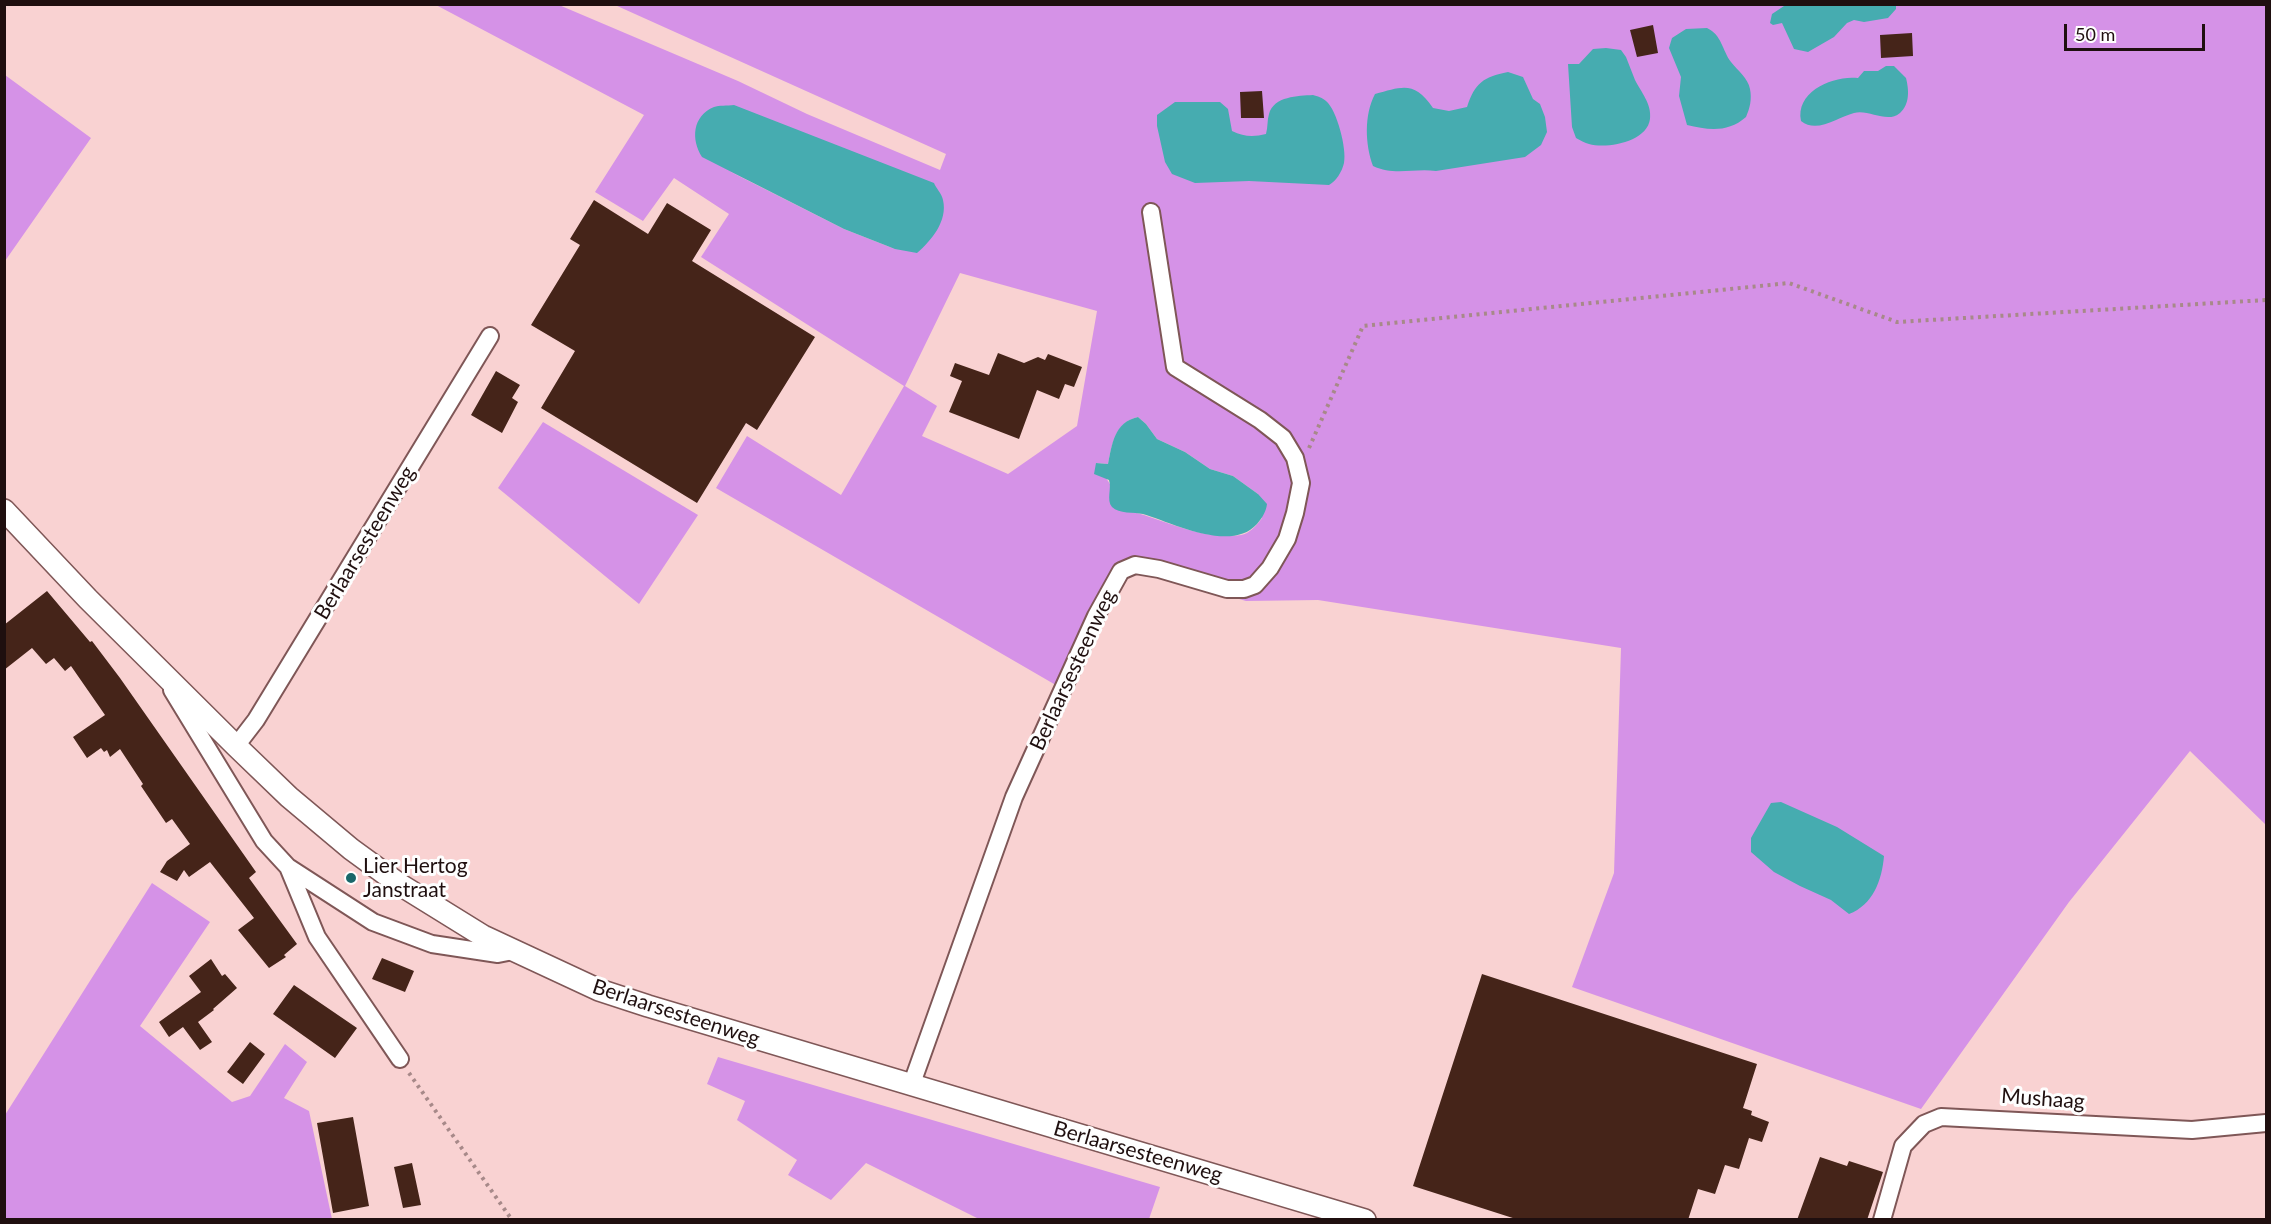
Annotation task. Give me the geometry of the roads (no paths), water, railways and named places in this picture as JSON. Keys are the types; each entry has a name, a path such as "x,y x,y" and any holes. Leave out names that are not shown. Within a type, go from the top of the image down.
{"street":[{"name":"Berlaarsesteenweg","path":"911,1086 1014,797 1096,616 1121,571 1135,565 1160,569 1227,589 1244,590 1255,585 1270,568 1287,539 1295,513 1301,483 1295,458 1283,438 1260,420 1174,367 1150,212"},
{"name":"Berlaarsesteenweg","path":"236,746 256,720 299,651 490,336"},
{"name":"Berlaarsesteenweg","path":"4,510 88,599 289,797 351,849 441,911 513,951 600,990 648,1006 1365,1220"},
{"name":"Berlaarsesteenweg","path":"161,671 264,841 288,867 373,922 432,944 498,954 513,951"},
{"name":"Berlaarsesteenweg","path":"288,867 317,936 400,1059"},
{"name":"Mushaag","path":"1882,1220 1904,1146 1924,1124 1941,1117 2192,1130 2266,1123"}],"water":[{"path":"1787,4 1896,4 1896,9 1888,18 1864,22 1854,20 1847,23 1834,37 1808,52 1794,49 1782,23 1773,25 1770,23 1772,14"},
{"path":"1707,28 1719,39 1731,62 1745,78 1750,89 1749,110 1746,117 1725,128 1710,129 1687,125 1679,96 1681,77 1669,48 1672,38 1686,29"},
{"path":"1593,49 1621,50 1626,57 1635,80 1648,103 1650,119 1642,133 1625,142 1606,145 1587,144 1576,138 1572,127 1568,64 1579,64"},
{"path":"1886,66 1894,66 1906,78 1908,97 1900,113 1884,117 1860,112 1814,126 1801,121 1804,101 1818,87 1838,79 1858,78 1864,71 1878,71"},
{"path":"1508,72 1523,77 1533,99 1540,104 1545,117 1547,132 1541,145 1525,157 1436,171 1389,171 1373,166 1368,148 1367,120 1375,94 1408,88 1420,93 1433,108 1449,111 1467,107 1473,92 1481,82 1492,76"},
{"path":"1313,95 1323,99 1330,106 1343,140 1345,157 1343,166 1336,179 1329,185 1249,181 1195,183 1172,174 1165,162 1157,126 1157,115 1175,102 1220,102 1228,109 1232,131 1253,136 1266,134 1269,114 1281,100"},
{"path":"734,105 934,183 942,198 944,208 937,230 917,253 895,249 844,229 702,157 695,136 701,116 714,107"},
{"path":"1138,417 1157,439 1185,452 1210,469 1233,476 1258,494 1267,504 1264,515 1257,524 1246,532 1232,536 1217,536 1185,529 1143,514 1119,511 1112,507 1109,501 1109,480 1094,474 1096,463 1108,464 1113,442 1119,429"},
{"path":"1781,802 1837,827 1884,856 1875,891 1864,905 1849,914 1831,900 1774,872 1751,852 1751,838 1771,803"}],"place":[{"name":"Lier Hertog Janstraat","path":"351,878"}]}
